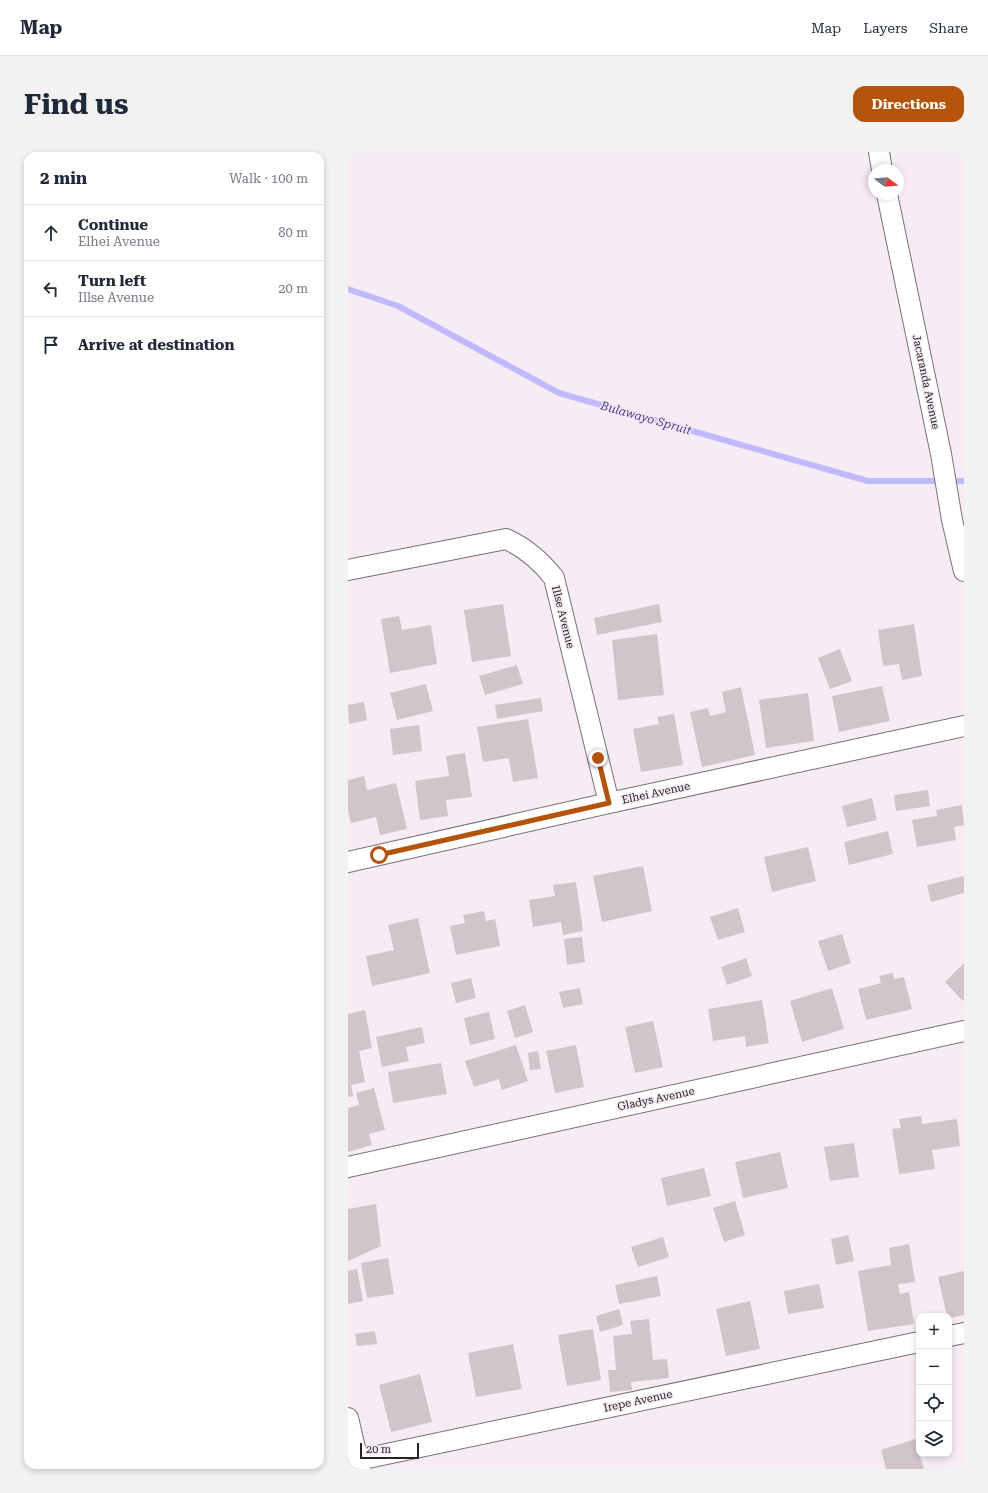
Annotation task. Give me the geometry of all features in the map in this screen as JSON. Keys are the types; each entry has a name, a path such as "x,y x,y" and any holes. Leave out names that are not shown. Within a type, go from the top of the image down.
{"street":[{"path":"878,152 881,164"},
{"name":"Jacaranda Avenue","path":"888,200 941,454 952,520 964,571"},
{"name":"Illse Avenue","path":"348,570 506,539 521,546 544,566 554,578 609,803"},
{"name":"Elhei Avenue","path":"348,862 609,803 964,726"},
{"name":"Gladys Avenue","path":"348,1166 964,1031"},
{"path":"952,1335 964,1333"},
{"name":"Irepe Avenue","path":"359,1464 916,1343"},
{"path":"348,1418 359,1464"}],"building":[{"path":"503,604 511,656 472,662 464,610"},
{"path":"659,604 662,622 597,635 594,618"},
{"path":"399,616 402,630 431,625 437,664 390,673 381,619"},
{"path":"914,624 922,676 902,680 899,664 883,666 878,630"},
{"path":"657,634 664,695 618,700 612,640"},
{"path":"840,649 852,681 830,689 818,658"},
{"path":"517,665 523,684 485,695 479,676"},
{"path":"426,684 433,711 397,720 390,693"},
{"path":"882,686 890,721 839,732 832,696"},
{"path":"741,687 755,755 702,767 690,712 708,708 710,716 726,712 722,692"},
{"path":"808,693 814,741 766,748 759,700"},
{"path":"541,698 543,711 497,719 495,705"},
{"path":"364,702 367,720 349,724 348,705"},
{"path":"674,714 683,765 641,772 633,729 659,724 657,717"},
{"path":"528,719 538,778 513,782 509,758 483,762 477,727"},
{"path":"419,725 422,751 393,755 390,729"},
{"path":"465,753 472,797 446,800 448,816 420,820 415,781 449,776 446,756"},
{"path":"364,776 367,790 396,783 407,829 380,835 376,817 351,823 348,811 348,780"},
{"path":"928,790 930,806 896,811 894,795"},
{"path":"872,798 877,820 847,827 842,806"},
{"path":"962,805 964,825 954,827 956,840 917,847 912,820 937,816 936,810"},
{"path":"888,831 893,854 849,865 844,842"},
{"path":"808,847 816,881 772,892 764,857"},
{"path":"643,866 652,911 602,922 593,876"},
{"path":"964,876 964,893 931,902 927,885"},
{"path":"576,882 583,931 563,935 561,922 533,927 529,900 555,896 553,885"},
{"path":"738,908 745,932 718,940 710,917"},
{"path":"484,911 486,921 495,919 500,946 456,955 450,926 465,923 463,915"},
{"path":"418,918 430,973 372,986 366,956 394,950 388,925"},
{"path":"842,934 851,963 828,971 818,941"},
{"path":"582,937 585,962 567,965 564,939"},
{"path":"746,958 752,976 727,985 721,967"},
{"path":"964,963 964,1000 963,1001 945,982"},
{"path":"893,973 894,979 904,977 912,1009 866,1020 858,989 881,983 879,976"},
{"path":"471,978 476,998 456,1003 451,983"},
{"path":"580,988 583,1004 563,1008 559,992"},
{"path":"832,988 844,1029 802,1042 790,1001"},
{"path":"762,1000 769,1043 746,1047 745,1036 713,1041 708,1009"},
{"path":"525,1005 533,1032 515,1038 507,1011"},
{"path":"365,1010 372,1048 359,1051 365,1082 351,1085 353,1096 348,1097 348,1014"},
{"path":"489,1012 495,1039 470,1045 464,1018"},
{"path":"653,1021 663,1067 635,1073 625,1027"},
{"path":"422,1027 425,1043 406,1047 409,1061 382,1067 376,1037"},
{"path":"516,1045 528,1081 502,1090 499,1079 474,1087 465,1061"},
{"path":"576,1045 584,1087 555,1093 546,1051"},
{"path":"538,1051 541,1069 530,1070 528,1053"},
{"path":"441,1063 447,1094 393,1103 388,1072"},
{"path":"374,1088 385,1130 369,1134 372,1145 348,1152 348,1108 359,1105 356,1093"},
{"path":"921,1116 922,1124 957,1119 960,1146 932,1150 935,1169 899,1174 892,1129 901,1128 899,1119"},
{"path":"854,1143 859,1177 830,1181 824,1147"},
{"path":"780,1152 788,1188 743,1198 735,1162"},
{"path":"704,1168 711,1196 667,1206 661,1178"},
{"path":"735,1201 745,1235 724,1242 713,1208"},
{"path":"376,1204 381,1246 348,1261 348,1209"},
{"path":"848,1235 854,1261 836,1265 831,1239"},
{"path":"663,1237 669,1257 638,1267 631,1247"},
{"path":"909,1244 915,1282 898,1284 900,1294 909,1292 914,1324 868,1331 858,1271 891,1265 889,1248"},
{"path":"388,1258 394,1294 367,1298 361,1263"},
{"path":"357,1269 363,1301 348,1304 348,1271"},
{"path":"964,1271 964,1315 952,1317 952,1313 946,1313 938,1277"},
{"path":"657,1276 661,1296 619,1304 615,1285"},
{"path":"819,1284 824,1308 788,1314 784,1291"},
{"path":"750,1301 760,1349 726,1356 716,1309"},
{"path":"619,1309 623,1325 600,1332 596,1316"},
{"path":"649,1319 653,1360 667,1359 669,1378 631,1382 632,1390 610,1392 608,1370 616,1370 613,1336 632,1334 630,1321"},
{"path":"593,1329 601,1380 567,1386 558,1335"},
{"path":"375,1331 377,1344 357,1346 355,1334"},
{"path":"513,1344 522,1389 476,1397 468,1353"},
{"path":"420,1374 432,1422 391,1432 379,1385"},
{"path":"915,1439 916,1457 920,1457 924,1469 886,1469 881,1450"}],"waterway":[{"name":"Bulawayo Spruit","path":"348,289 398,306 559,393 868,481 964,481"}],"route":[{"path":"379,855 609,803 598,758"}]}
